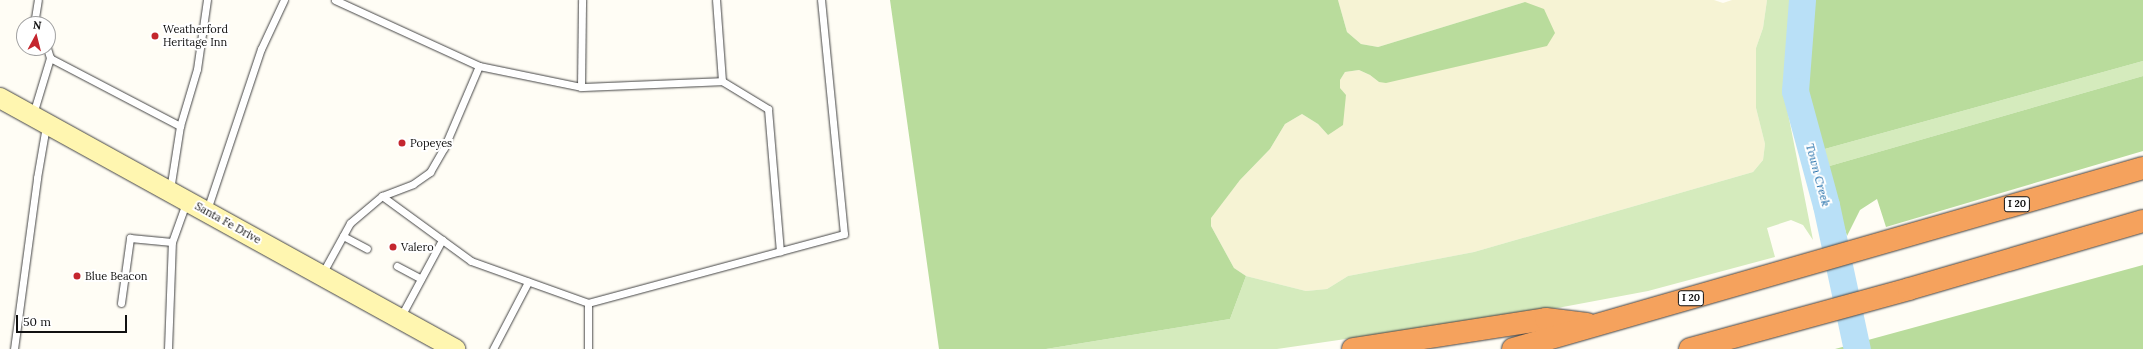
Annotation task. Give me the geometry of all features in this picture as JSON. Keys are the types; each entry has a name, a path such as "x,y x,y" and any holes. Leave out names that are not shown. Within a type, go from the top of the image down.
{"highway":[{"name":"I 20","path":"1513,349 2143,168"},
{"path":"1690,349 1909,289 2143,221"},
{"path":"1353,349 1546,318 1596,325"},
{"path":"1743,349 1795,320"}],"main road":[{"name":"Santa Fe Drive","path":"0,98 455,349"}],"lane":[{"path":"35,16 38,0"},
{"path":"168,349 172,242 179,196 180,126 197,69 207,0"},
{"path":"207,212 261,49 284,0"},
{"path":"335,0 479,66 581,87 722,81 768,109 780,251"},
{"path":"581,87 582,0"},
{"path":"716,0 722,81"},
{"path":"382,196 471,261 588,303 844,234 821,0"},
{"path":"14,349 37,178 39,120 50,58 180,126"},
{"path":"322,275 350,223 382,196 413,184 430,172 444,148 479,66"},
{"path":"343,236 367,249"},
{"path":"121,303 130,238 172,242"},
{"path":"400,318 442,240"},
{"path":"397,266 421,279"},
{"path":"493,349 528,282"},
{"path":"588,303 588,349"}],"shaded area":[{"path":"1338,0 1714,0 1723,3 1732,0 1767,0 1763,28 1756,48 1756,108 1765,144 1763,160 1753,172 1474,252 1348,276 1327,289 1306,291 1246,276 1234,268 1211,226 1210,218 1240,180 1270,149 1285,124 1302,114 1318,124 1328,135 1346,96 1340,88 1340,80 1345,72 1359,70 1370,75 1379,82 1525,2 1378,47 1361,44 1347,32"}],"green space":[{"path":"890,0 1338,0 1347,32 1361,44 1378,47 1525,2 1544,9 1555,33 1547,46 1386,83 1379,82 1370,75 1359,70 1345,72 1340,80 1340,88 1346,95 1343,125 1328,135 1318,124 1302,114 1285,124 1270,149 1240,180 1211,218 1211,226 1234,268 1246,276 1230,319 1046,349 939,349"},
{"path":"1767,0 1791,0 1783,88 1813,240 1803,225 1791,220 1767,228 1775,257 1648,291 1552,309 1277,349 1046,349 1230,319 1246,276 1306,291 1327,289 1348,276 1474,252 1753,172 1763,160 1765,144 1756,108 1756,48 1763,28"},
{"path":"1811,0 2143,0 2143,61 1821,150 1804,90"},
{"path":"2143,61 2143,76 1826,167 1821,150"},
{"path":"2143,76 2143,151 1886,227 1877,199 1860,210 1847,236 1826,167"},
{"path":"2143,265 2143,349 1835,349"}],"waterway":[{"name":"Town Creek","path":"1802,0 1795,91 1826,205 1857,349"}],"place":[{"name":"Weatherford Heritage Inn","path":"155,36"},
{"name":"Popeyes","path":"402,143"},
{"name":"Valero","path":"393,247"},
{"name":"Blue Beacon","path":"77,276"}]}
